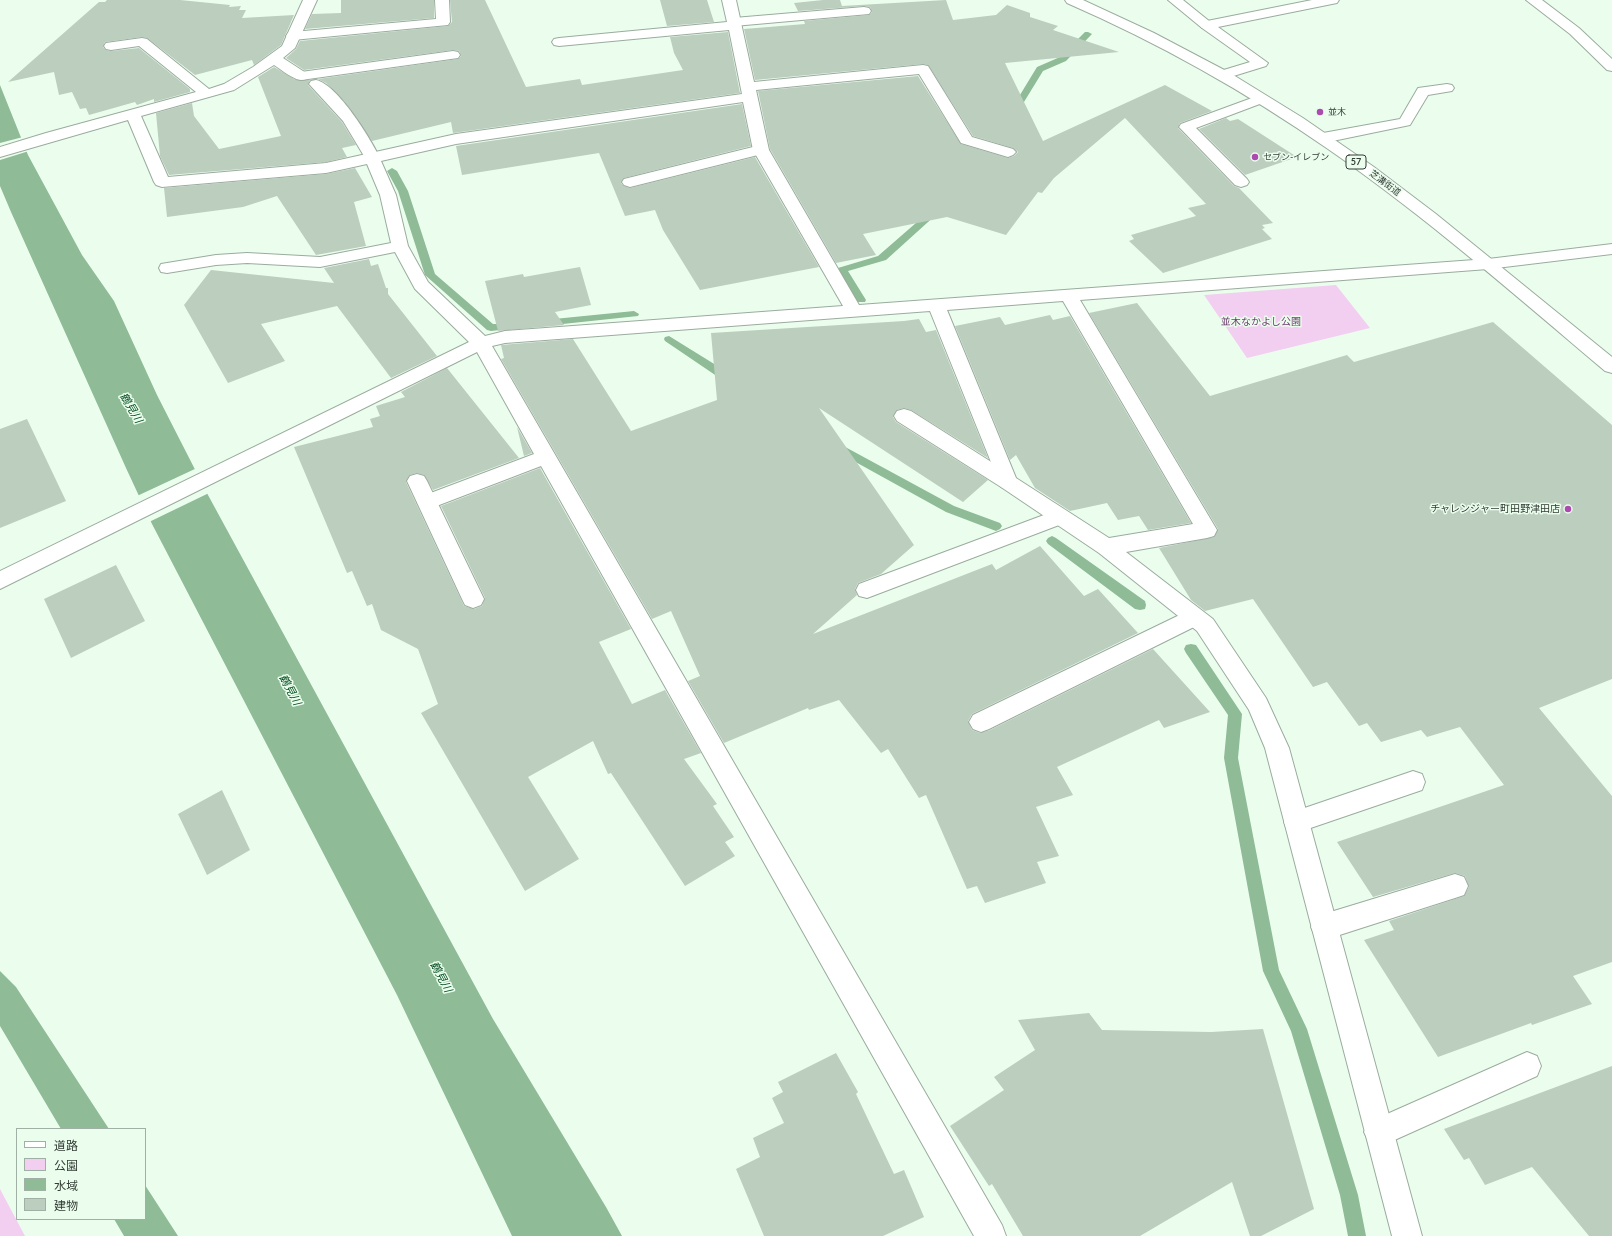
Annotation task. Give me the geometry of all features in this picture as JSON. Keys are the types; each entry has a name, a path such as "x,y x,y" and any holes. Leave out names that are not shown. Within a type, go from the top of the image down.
{"street":[{"path":"0,152 51,136 133,115 230,87 258,70 288,48 310,0"},
{"path":"293,36 443,22 442,0"},
{"path":"729,0 761,150 854,311"},
{"name":"芝溝街道","path":"1072,0 1158,40 1222,75 1323,138 1411,203 1488,264 1612,367"},
{"path":"1175,0 1207,25 1261,63 1222,75"},
{"path":"1207,25 1332,0"},
{"path":"1533,0 1571,28 1612,67"},
{"path":"559,42 864,11"},
{"path":"111,46 142,42 207,94"},
{"path":"274,58 301,76 453,55"},
{"path":"133,115 162,182 326,168 456,139 748,92 923,69 966,140 1008,152"},
{"path":"316,84 350,120 362,138 388,195 400,246 421,285 481,342 991,1236"},
{"path":"1323,138 1405,122 1423,91 1447,88"},
{"path":"1241,182 1186,127 1260,99"},
{"path":"630,182 761,150"},
{"path":"167,268 216,260 247,258 320,262 400,246"},
{"path":"0,581 481,342 505,337 1488,264 1612,249"},
{"path":"1068,295 1207,530 1106,547"},
{"path":"936,305 1008,482"},
{"path":"904,416 1008,482 1106,547 1205,625 1258,705 1277,748 1407,1236"},
{"path":"427,502 546,457"},
{"path":"417,482 473,599"},
{"path":"867,590 1060,517"},
{"path":"980,722 1194,617"},
{"path":"1296,822 1413,782"},
{"path":"1324,927 1455,886"},
{"path":"1379,1132 1527,1066"}],"green space":[{"name":"並木なかよし公園","path":"1336,285 1370,328 1247,358 1204,295"},
{"path":"0,1189 25,1236 0,1236"}],"water":[{"name":"鶴見川","path":"0,85 28,155 82,255 114,301 157,395 208,495 493,1019 622,1236 512,1236 397,995 152,524 11,212 0,186"},
{"path":"0,971 16,987 108,1128 60,1128 0,1026"},
{"path":"146,1187 178,1236 124,1236 115,1220 146,1220"}],"pier":[{"path":"23,137 29,151 0,160 0,143"},
{"path":"197,468 209,493 149,522 137,496"}],"building":[{"path":"107,0 180,0 230,5 229,7 241,6 239,10 246,10 242,18 294,15 281,45 254,65 252,60 195,75 147,38 142,37 105,42 103,47 106,50 111,51 139,48 190,89 190,92 154,102 154,99 137,105 135,102 89,115 86,108 80,109 72,92 59,95 54,72 8,82 99,2 105,2"},
{"path":"341,0 434,0 434,18 305,29 312,14 341,13"},
{"path":"450,0 485,0 526,87 580,79 582,85 683,70 674,53 670,37 728,32 740,93 453,133 451,122 372,141 344,101 326,83 318,79 458,59 461,56 459,51 453,50 304,70 286,58 296,49 300,41 448,26 452,22"},
{"path":"660,0 707,0 714,22 667,26"},
{"path":"840,0 842,6 946,0 953,20 996,15 1007,5 1030,13 1030,17 1058,26 1053,30 1119,52 1005,63 1043,141 1165,85 1212,111 1180,123 1178,128 1234,186 1239,188 1273,223 1262,225 1265,228 1262,229 1272,239 1163,273 1129,241 1134,239 1131,235 1196,216 1188,208 1206,204 1125,118 1054,178 1042,193 1038,192 1006,235 947,217 863,234 876,255 836,263 770,149 758,91 918,76 961,144 1008,158 1014,156 1018,152 1013,148 973,136 928,65 923,64 755,80 744,29 805,24 804,21 869,15 872,12 870,7 864,6 798,11 794,3"},
{"path":"274,67 296,80 310,80 308,85 342,122 356,145 342,148 347,157 326,162 169,175 160,156 156,113 192,103 194,116 219,149 281,136 258,77"},
{"path":"742,104 751,146 624,178 621,183 630,188 755,157 819,267 700,290 663,230 655,210 625,216 599,153 462,175 456,146"},
{"path":"1226,118 1230,121 1238,119 1297,157 1245,175 1199,129"},
{"path":"355,168 372,197 354,202 366,246 316,255 277,196 243,207 167,217 164,188 326,174"},
{"path":"369,259 371,266 378,264 386,288 388,288 388,294 437,356 391,378 337,306 261,324 285,361 228,383 184,305 211,270 334,283 324,268"},
{"path":"580,267 591,305 555,312 564,325 498,331 485,281 523,274 524,277"},
{"path":"1137,303 1210,396 1347,355 1354,362 1493,322 1612,425 1612,679 1539,708 1612,796 1612,962 1573,976 1592,1004 1532,1025 1531,1023 1438,1057 1364,940 1394,930 1389,921 1464,896 1469,887 1465,876 1455,873 1373,897 1337,842 1504,785 1460,727 1427,737 1421,730 1381,742 1367,723 1359,726 1327,682 1313,687 1253,599 1205,611 1191,600 1159,548 1214,537 1218,529 1089,313"},
{"path":"1050,315 1053,320 1070,316 1191,523 1148,530 1139,516 1118,520 1107,503 1070,511 1035,488 1016,455 1010,460 955,326 1000,317 1005,325"},
{"path":"919,319 926,332 936,330 988,458 911,410 904,408 897,410 893,417 896,422 988,480 963,502 819,408 914,545 881,574 858,583 855,589 857,595 813,634 992,564 996,570 1040,546 1084,596 1098,589 1138,633 972,714 968,721 972,730 980,733 990,730 1153,649 1210,712 1164,728 1159,720 1057,767 1073,795 1036,807 1059,856 1037,862 1046,883 985,903 977,886 967,889 926,795 919,798 888,749 881,753 839,700 809,710 808,708 724,743 688,681 700,676 671,611 652,619 501,359 504,358 501,345 573,339 631,431 717,400 711,333"},
{"path":"447,368 519,458 433,490 424,475 417,473 410,475 406,482 464,606 474,609 482,606 485,598 441,506 540,468 631,629 599,642 632,704 665,690 701,753 684,759 717,804 713,806 734,837 725,842 735,856 685,886 611,773 608,774 593,741 528,777 579,859 525,891 421,713 438,704 418,649 381,630 372,604 367,606 352,571 347,573 294,447 373,427 370,419 380,416 376,406 405,397 401,392"},
{"path":"27,419 66,501 0,528 0,429"},
{"path":"517,427 532,453 524,456"},
{"path":"116,565 145,621 71,658 44,599"},
{"path":"222,790 250,850 207,875 178,814"},
{"path":"1089,1013 1102,1030 1211,1032 1263,1029 1314,1209 1261,1236 1250,1236 1232,1182 1140,1236 1023,1236 992,1184 989,1186 950,1126 1004,1090 994,1077 1035,1050 1018,1020"},
{"path":"836,1053 858,1092 856,1094 894,1174 904,1170 924,1217 883,1236 764,1236 736,1169 760,1157 753,1138 784,1123 772,1098 783,1092 778,1082"},
{"path":"1612,1066 1612,1236 1589,1236 1532,1167 1485,1185 1469,1158 1464,1160 1444,1129"}],"waterway":[{"path":"1013,113 1040,69 1063,59 1088,34"},
{"path":"392,171 403,191 430,275 491,328 514,326"},
{"path":"861,300 842,270 882,258 935,211"},
{"path":"544,323 634,314"},
{"path":"669,339 728,378"},
{"path":"836,446 950,509 996,526"},
{"path":"1052,541 1140,605"},
{"path":"1191,649 1235,714 1231,758 1271,971 1299,1029 1349,1195 1357,1236"}],"place":[{"name":"並木","path":"1320,112"},
{"name":"セブン-イレブン","path":"1255,157"},
{"name":"チャレンジャー町田野津田店","path":"1568,509"}]}
